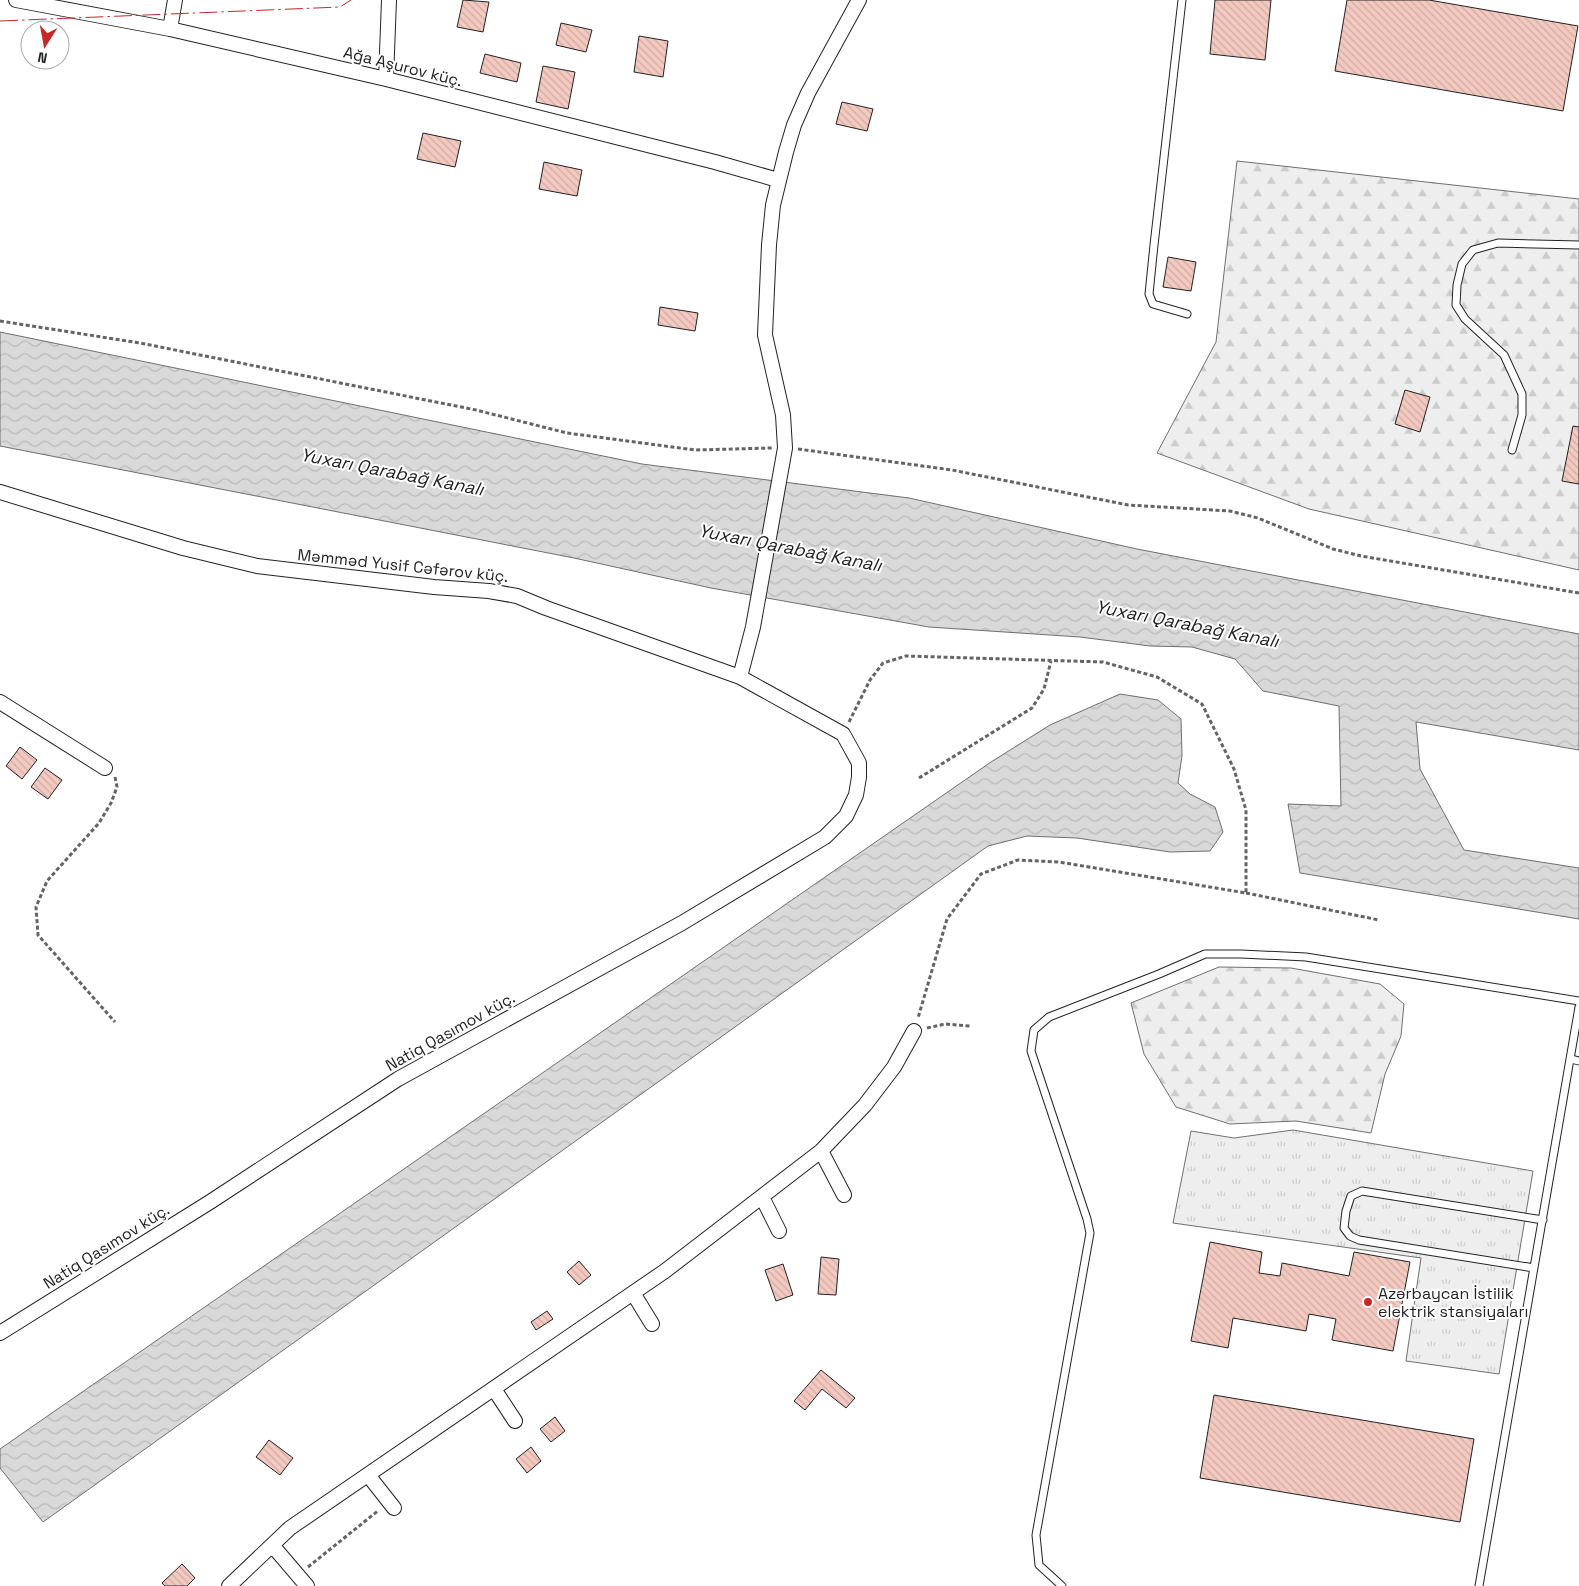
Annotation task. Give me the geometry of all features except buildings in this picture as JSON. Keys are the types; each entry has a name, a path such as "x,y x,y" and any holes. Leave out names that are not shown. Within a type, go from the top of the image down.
{"street":[{"name":"Ağa Aşurov küç.","path":"16,0 170,29 386,79 715,162 778,180"},
{"path":"170,29 174,0"},
{"path":"386,79 389,0"},
{"path":"740,677 753,627 785,448 785,427 765,335 769,245 778,180 794,125 808,93 859,0"},
{"name":"Məmməd Yusif Cəfərov küç.","path":"0,492 183,548 232,561 257,566 434,587 489,591 517,596 740,677 843,734"},
{"path":"0,702 106,768"},
{"name":"Natiq Qasımov küç.","path":"0,1333 210,1202 398,1079 682,923 825,836 846,816 856,796 859,763 843,734"},
{"path":"229,1586 290,1528 666,1271 821,1151 877,1090 894,1068 914,1031"},
{"path":"821,1151 844,1196"},
{"path":"762,1196 779,1231"},
{"path":"632,1293 652,1324"},
{"path":"494,1388 515,1421"},
{"path":"368,1475 387,1509"},
{"path":"272,1545 307,1586"}],"lane":[{"path":"1182,0 1149,294 1153,304 1187,314"},
{"path":"1512,450 1522,415 1522,394 1504,355 1465,319 1456,305 1457,285 1462,264 1473,250 1498,243 1579,245"},
{"path":"1062,1586 1039,1565 1036,1535 1090,1233 1087,1218 1031,1052 1034,1030 1049,1017 1205,954 1306,957 1579,1001"},
{"path":"1479,1586 1579,1007"},
{"path":"1571,1059 1579,1061"},
{"path":"1534,1268 1359,1240 1350,1236 1344,1228 1346,1211 1351,1196 1362,1191 1543,1220"}],"path":[{"path":"843,734 870,680 883,663 906,656 1103,662 1157,677 1202,704 1234,770 1246,810 1246,893"},
{"path":"919,778 1032,708 1044,689 1051,661"},
{"path":"106,768 116,778 117,787 111,802 99,823 47,882 36,907 38,935 116,1022"},
{"path":"970,1026 945,1024 914,1031 947,919 981,874 1018,860 1059,862 1246,893 1379,920"},
{"path":"297,1575 387,1509"}],"green space":[{"path":"1237,161 1579,199 1579,570 1309,509 1157,453 1216,342"},
{"path":"1219,967 1291,968 1380,984 1404,1004 1401,1036 1385,1074 1371,1133 1296,1121 1230,1124 1176,1107 1144,1054 1131,1003"},
{"path":"1293,1130 1533,1171 1499,1374 1406,1361 1421,1258 1173,1223 1191,1131 1234,1138"}],"water":[{"name":"Yuxarı Qarabağ Kanalı","path":"0,332 642,464 909,498 1137,549 1579,634 1579,750 1416,722 1420,769 1464,850 1579,868 1579,919 1300,873 1288,804 1341,806 1339,706 1263,691 1235,659 1192,647 1150,646 1080,637 929,627 711,588 574,558 0,446"},
{"path":"1120,694 1158,700 1181,719 1182,756 1178,783 1190,794 1215,807 1223,832 1210,851 1170,852 1077,838 1027,836 988,846 43,1522 0,1468 0,1449 991,762 1050,725"}],"power":[{"path":"0,21 340,7 351,0"}],"place":[{"name":"Azərbaycan İstilik elektrik stansiyaları","path":"1368,1302"}]}
